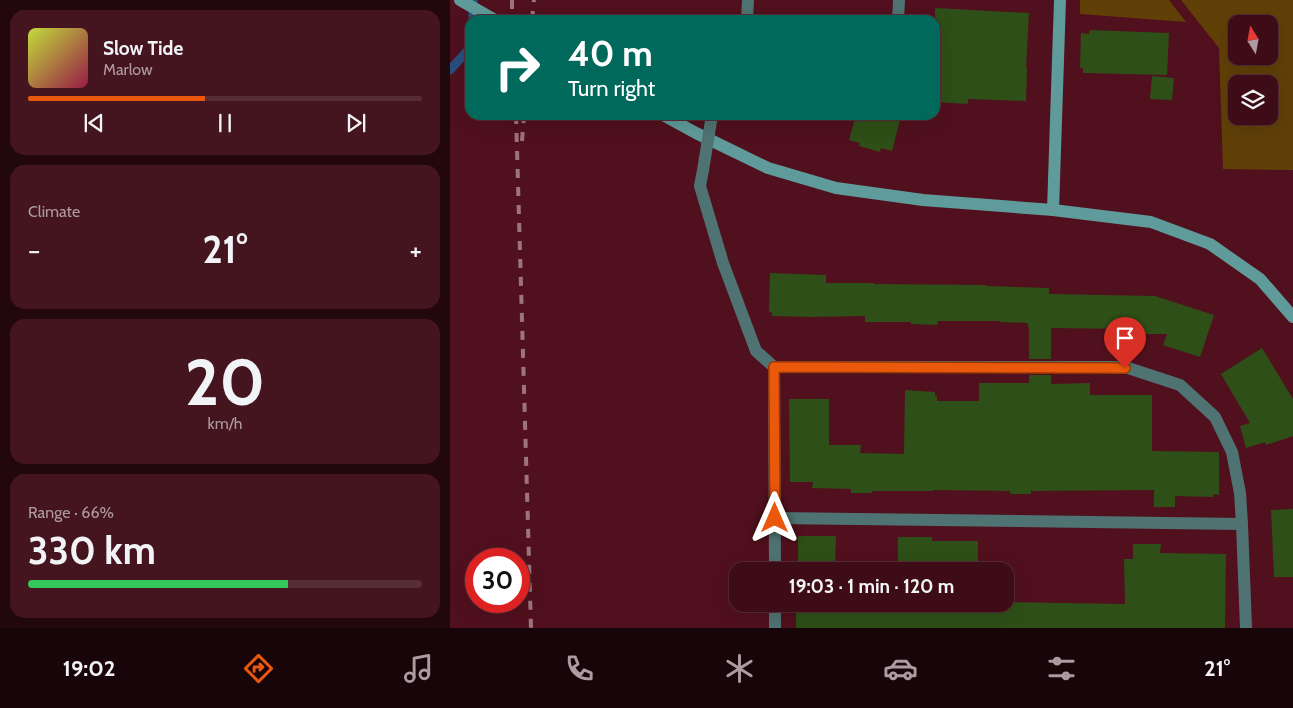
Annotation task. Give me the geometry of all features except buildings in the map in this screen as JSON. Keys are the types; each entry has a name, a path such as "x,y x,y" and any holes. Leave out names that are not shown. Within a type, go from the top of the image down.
{"street":[{"path":"460,0 486,15"},
{"path":"747,15 748,0"},
{"path":"898,15 899,0"},
{"path":"1053,210 1060,0"},
{"path":"672,120 768,168 836,188 924,200 1053,210 1152,222 1210,244 1260,279 1293,317"},
{"path":"711,120 700,186 723,263 756,352 774,367 1125,368 1180,385 1215,417 1232,452 1240,493 1246,628"},
{"path":"774,367 775,562"},
{"path":"775,518 1242,524"},
{"path":"775,612 775,628"}],"shaded area":[{"path":"1080,0 1169,0 1186,22 1080,14"},
{"path":"1181,0 1293,0 1293,170 1223,169 1219,48"}],"waterway":[{"path":"473,0 473,15"},
{"path":"450,70 465,54"}],"railway":[{"path":"512,0 512,15"},
{"path":"532,15 534,0"},
{"path":"516,120 531,628"},
{"path":"522,141 524,120"}],"route":[{"path":"775,518 774,367 1125,368"}]}
